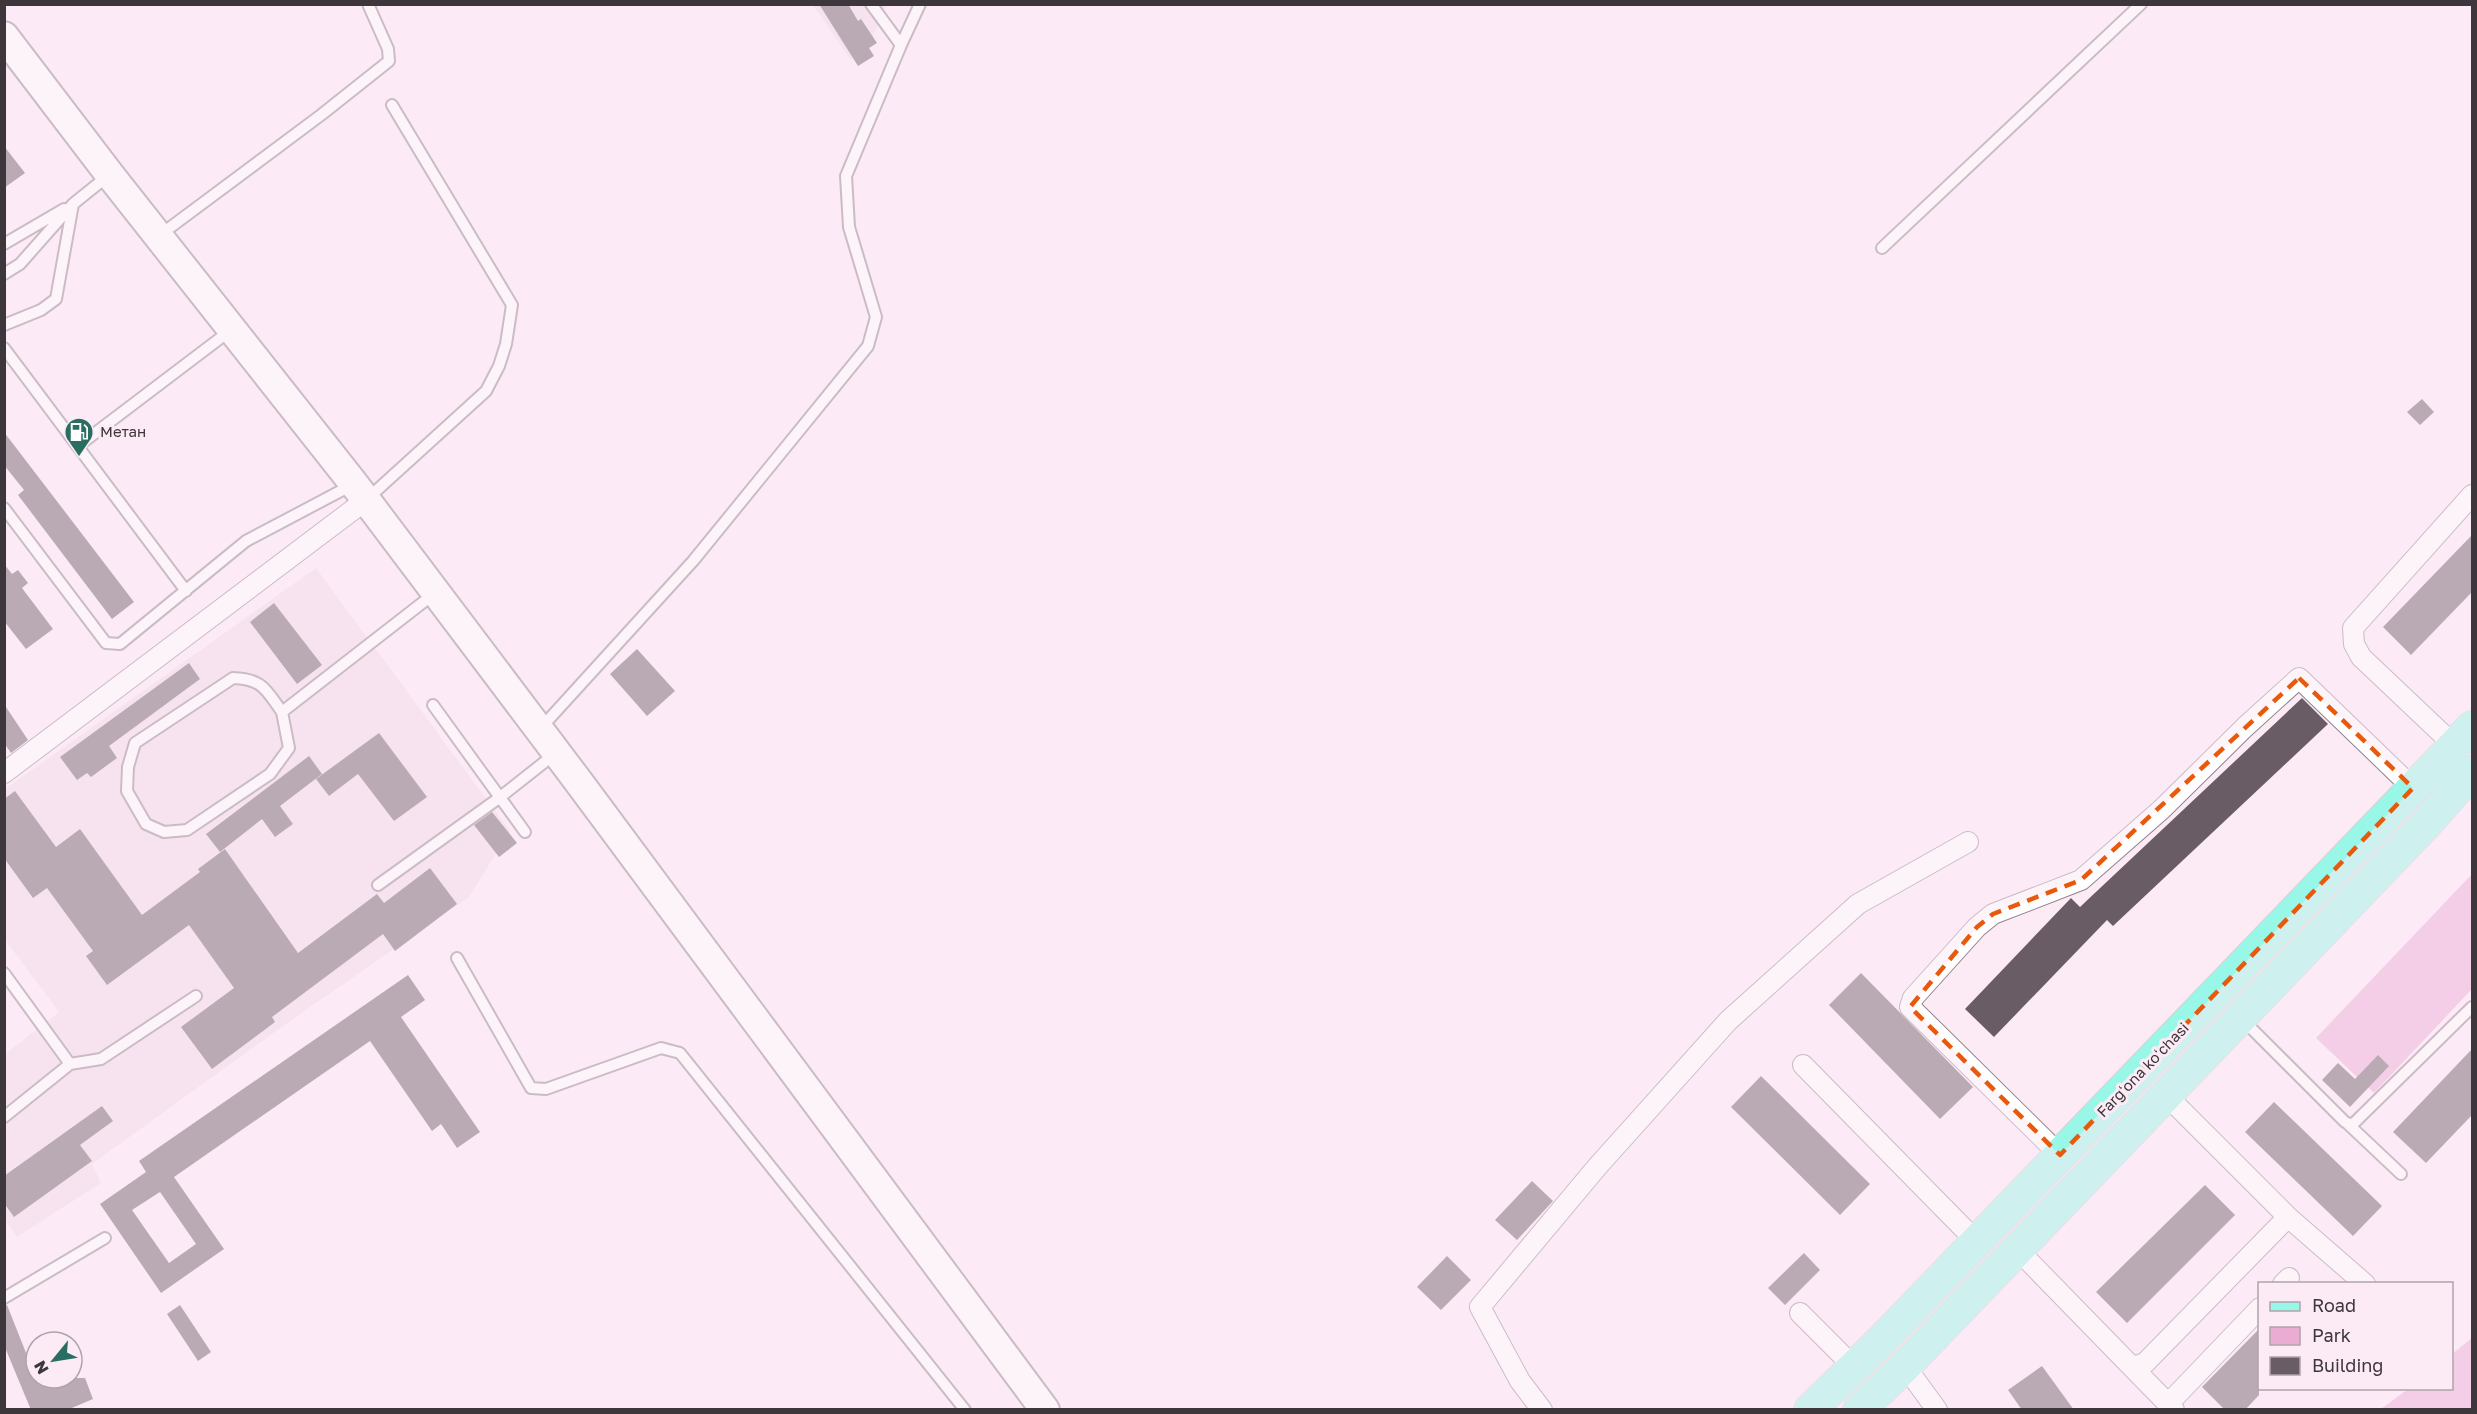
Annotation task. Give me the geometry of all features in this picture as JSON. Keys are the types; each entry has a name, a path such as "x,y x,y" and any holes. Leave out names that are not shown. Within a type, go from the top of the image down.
{"main road":[{"path":"4,36 110,175 360,492 578,781 1045,1410"},
{"name":"Fargʻona koʻchasi","path":"1810,1410 1977,1242 2464,737"},
{"path":"1859,1410 1905,1366 2466,782"}],"street":[{"path":"4,773 360,492"},
{"path":"2464,737 2361,657 2354,644 2353,628 2472,495"},
{"path":"2060,1155 1910,1007 1913,998 1977,927 1993,914 2080,880 2162,809 2245,727 2300,678 2413,789"},
{"path":"1542,1410 1520,1381 1480,1307 1597,1167 1728,1021 1858,904 1968,842"},
{"path":"1803,1065 1977,1242"},
{"path":"2166,1095 2288,1217 2363,1282"},
{"path":"2133,1367 2145,1363 2288,1217"},
{"path":"2017,1249 2171,1407 2258,1309"},
{"path":"1800,1313 1854,1367"},
{"path":"1905,1366 1937,1410"}],"lane":[{"path":"158,236 321,115 389,61 388,49 368,4"},
{"path":"871,4 901,45"},
{"path":"539,729 693,561 868,346 876,317 849,227 846,176 920,4"},
{"path":"1882,248 2141,4"},
{"path":"4,508 106,643 120,644 246,541 360,492 486,392 499,366 506,344 512,305 392,105"},
{"path":"4,244 74,204 110,175"},
{"path":"4,274 20,264 74,204"},
{"path":"4,326 41,310 56,299 74,204"},
{"path":"78,446 231,329"},
{"path":"4,348 186,591"},
{"path":"282,712 435,592"},
{"path":"233,678 251,678 266,690 282,712 289,748 270,774 187,830 164,832 146,824 127,791 128,767 135,743 233,678"},
{"path":"433,705 525,832"},
{"path":"378,885 557,753"},
{"path":"458,958 531,1088 546,1089 661,1048 680,1053 964,1410"},
{"path":"4,973 70,1064"},
{"path":"4,1117 70,1064 101,1059 196,996"},
{"path":"2348,1124 2357,1122 2472,1007"},
{"path":"2240,1017 2401,1174"},
{"path":"4,1298 105,1238"}],"highlighted area":[{"path":"2299,678 2413,788 2060,1155 1910,1007 1977,927 1993,914 2081,880"}],"shaded area":[{"path":"813,5 887,5 862,60 850,59"},
{"path":"316,568 510,831 469,897 283,1026 92,1164 101,1183 17,1237 5,1220 5,1054 59,1012 5,940 5,789"}],"green space":[{"path":"2472,874 2472,989 2374,1093 2316,1038"},
{"path":"2472,1338 2472,1409 2381,1409 2407,1390 2453,1390 2453,1353"}],"building":[{"path":"819,4 848,4 858,21 861,19 877,43 869,48 874,56 858,66"},
{"path":"4,146 25,173 4,188"},
{"path":"2422,399 2434,412 2420,425 2407,412"},
{"path":"4,432 134,602 112,619 18,495 24,490 4,465"},
{"path":"2472,535 2472,592 2411,655 2383,627"},
{"path":"4,564 12,574 18,570 28,583 22,588 53,629 26,649 4,621"},
{"path":"274,603 322,665 297,684 250,622"},
{"path":"637,649 675,691 647,716 610,674"},
{"path":"189,663 200,679 109,746 117,758 91,777 87,773 77,780 60,757"},
{"path":"2302,698 2328,724 2113,926 2107,920 1994,1037 1965,1009 2071,898 2080,907"},
{"path":"4,704 28,740 11,753 4,743"},
{"path":"379,733 427,797 394,821 358,774 329,796 316,779"},
{"path":"309,756 322,774 280,806 293,824 275,837 262,819 220,852 206,834"},
{"path":"15,791 56,847 80,829 142,915 200,872 198,869 225,849 298,953 377,894 384,903 430,868 457,904 395,951 383,934 272,1017 275,1022 212,1069 181,1027 234,988 189,925 107,985 86,956 93,951 47,888 33,898 4,858 4,799"},
{"path":"492,812 517,843 499,857 474,825"},
{"path":"1861,973 1973,1087 1940,1119 1829,1005"},
{"path":"408,975 425,1000 401,1017 480,1132 457,1148 441,1124 432,1131 370,1041 174,1177 224,1249 161,1293 100,1204 146,1172 139,1161","holes":["160,1192 196,1244 169,1263 132,1210"]},
{"path":"2472,1049 2472,1115 2426,1163 2393,1132"},
{"path":"2378,1055 2389,1066 2350,1107 2322,1080 2338,1063 2355,1079"},
{"path":"1761,1076 1870,1184 1840,1215 1731,1107"},
{"path":"2274,1102 2382,1206 2353,1236 2245,1132"},
{"path":"102,1106 113,1121 80,1145 92,1161 14,1217 4,1203 4,1176"},
{"path":"1532,1181 1553,1201 1517,1240 1495,1220"},
{"path":"2205,1185 2235,1215 2127,1323 2096,1292"},
{"path":"1804,1253 1820,1270 1785,1305 1768,1288"},
{"path":"1447,1256 1471,1280 1441,1310 1417,1287"},
{"path":"4,1305 7,1305 24,1348 24,1390 84,1390 85,1378 93,1399 67,1410 31,1410 4,1345"},
{"path":"180,1305 211,1352 198,1361 167,1314"},
{"path":"2258,1330 2259,1395 2245,1410 2225,1410 2202,1387"},
{"path":"2042,1366 2074,1410 2022,1410 2008,1390"}],"place":[{"name":"Метан","path":"79,458"}]}
